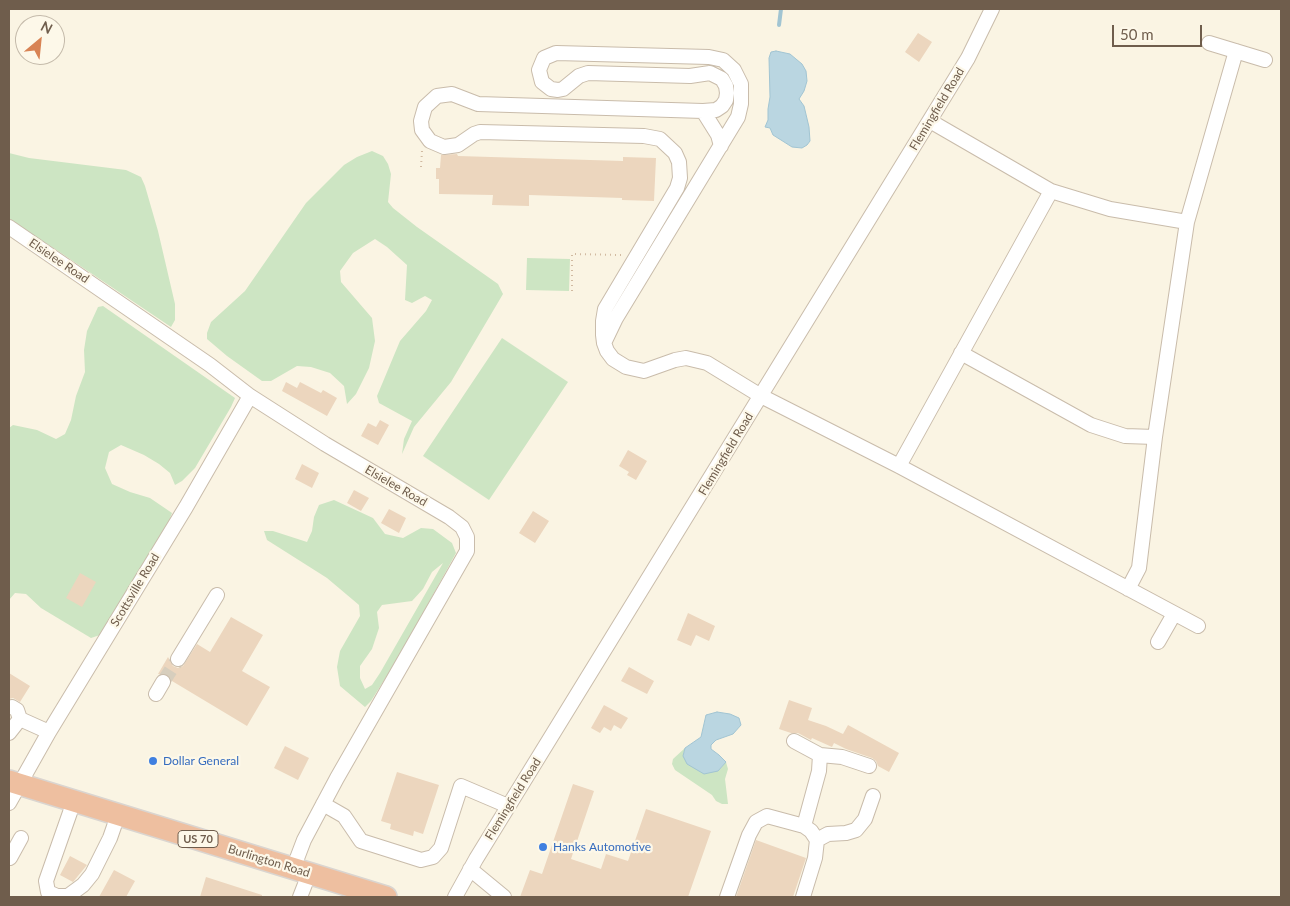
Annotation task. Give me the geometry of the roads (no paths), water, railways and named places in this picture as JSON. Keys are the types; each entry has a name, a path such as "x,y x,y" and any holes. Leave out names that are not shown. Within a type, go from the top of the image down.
{"highway":[{"name":"Burlington Road","path":"14,783 386,897"}],"street":[{"name":"Flemingfield Road","path":"455,897 470,868 930,121 968,58 992,9"},
{"path":"1208,43 1265,60"},
{"path":"1128,589 1140,568 1156,437 1187,222 1236,51"},
{"path":"604,343 616,318 738,117 742,93 741,84 734,70 723,60 709,57 556,53 544,58 539,70 542,82 551,89 558,90 563,89 579,76 588,73 690,76 710,73 722,79 726,86 726,100 716,110 478,104 452,94 437,96 425,107 421,122 422,130 430,141 444,147 458,145 480,132 644,136 660,139 674,153 681,169 677,188 605,309 603,321 604,343 613,359 626,367 644,371 675,360 698,360 716,367 761,396 899,466 1198,626"},
{"path":"704,111 718,135 721,146"},
{"path":"930,121 1050,191 1110,210 1187,222"},
{"path":"899,466 1050,191"},
{"name":"Elsielee Road","path":"9,227 210,365 250,396 325,444 449,517 462,527 467,537 467,551 304,840 300,897"},
{"path":"961,354 1091,425 1124,436 1156,437"},
{"name":"Scottsville Road","path":"9,803 14,783 49,732 186,507 250,396"},
{"path":"178,659 217,594"},
{"path":"1158,642 1174,614"},
{"path":"9,733 16,713 49,732"},
{"path":"794,740 820,755 842,758 869,766"},
{"path":"804,826 819,771 820,755"},
{"path":"323,804 344,816 361,841 421,860 433,857 441,848 461,786 508,806"},
{"path":"817,840 828,834 846,833 856,830 865,819 873,796"},
{"path":"74,801 46,881 48,892 57,896 68,896 83,885 92,874 110,838 118,815"},
{"path":"728,897 749,835 756,822 767,816 804,826 811,831 817,840 815,858 803,897"},
{"path":"9,858 21,838"},
{"path":"470,868 504,897"}],"water":[{"path":"776,51 790,54 802,64 806,71 807,81 799,99 804,106 810,141 802,148 792,147 773,135 770,128 765,127 768,120 770,97 769,58 771,52"},
{"path":"717,712 739,718 741,725 733,734 716,740 711,745 711,749 726,762 718,771 704,774 687,764 683,756 685,748 701,737 706,715"}],"waterway":[{"path":"779,25 781,9"}],"tunnel":[{"path":"163,682 178,659"}],"place":[{"name":"Dollar General","path":"153,761"},
{"name":"Hanks Automotive","path":"543,847"}]}
